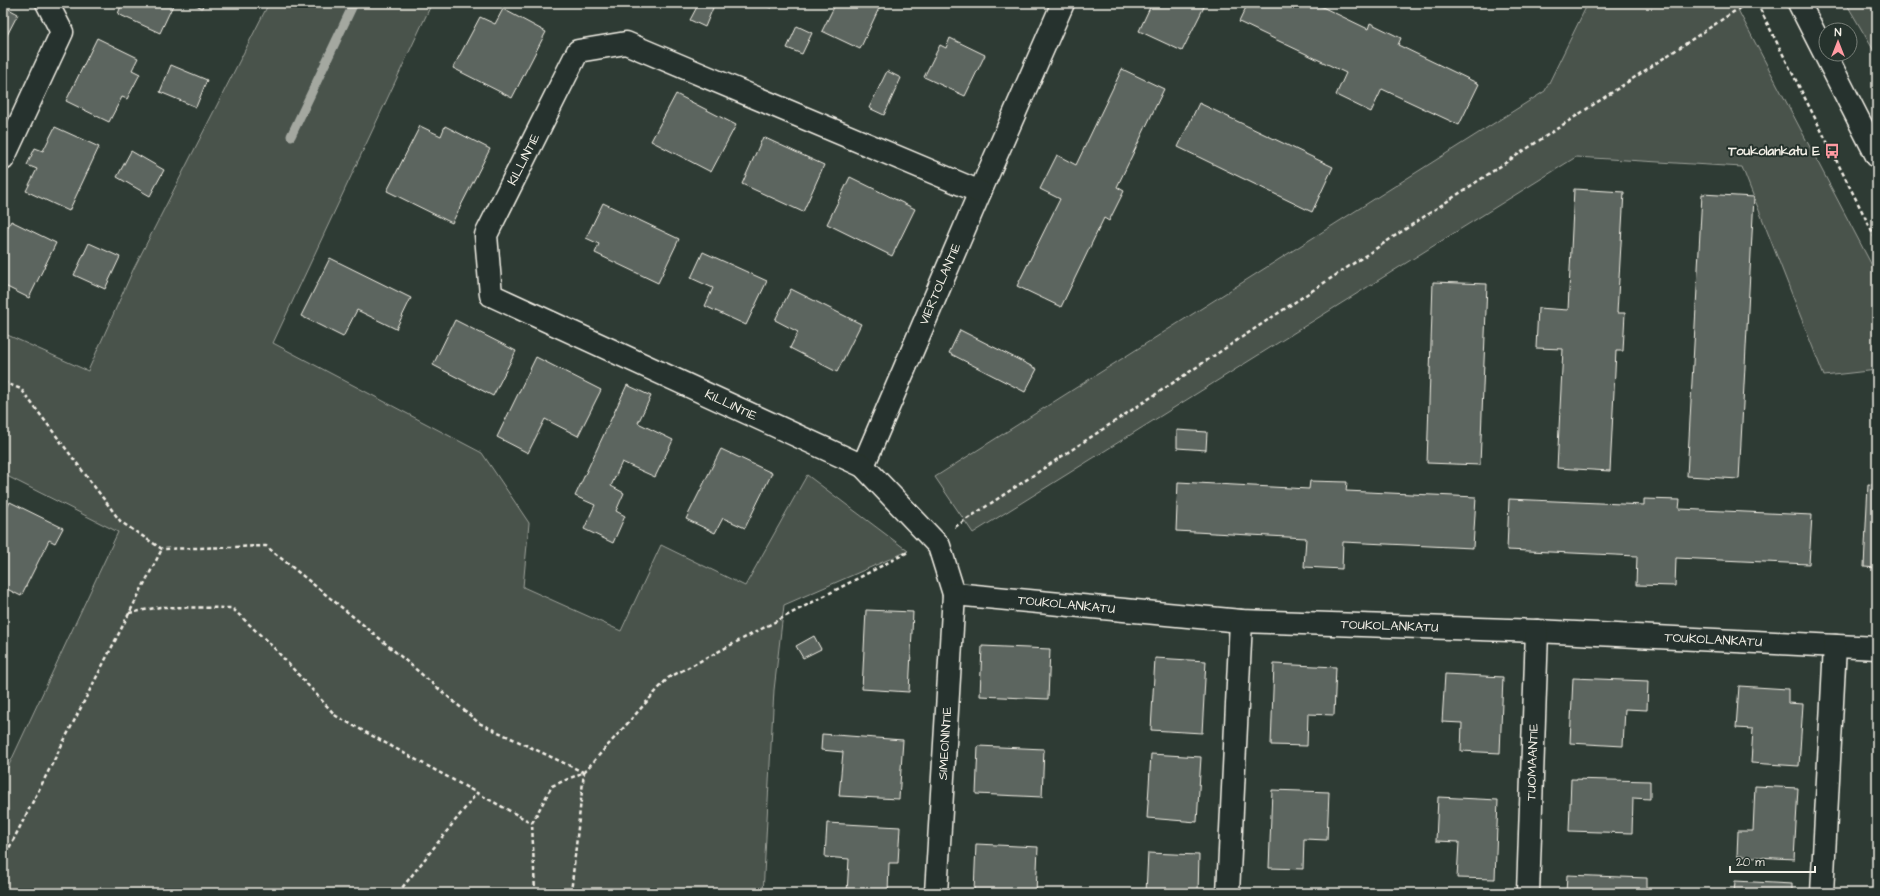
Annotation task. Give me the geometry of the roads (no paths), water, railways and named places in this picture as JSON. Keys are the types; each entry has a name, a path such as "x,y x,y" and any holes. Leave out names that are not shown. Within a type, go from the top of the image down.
{"street":[{"path":"3,159 62,32 47,3"},
{"name":"VIERTOLANTIE","path":"864,466 980,192 1064,3"},
{"path":"1798,3 1877,156"},
{"name":"KILLINTIE","path":"864,466 491,295 486,235 578,51 626,43 980,192"},
{"path":"864,466 935,543 954,594"},
{"name":"TOUKOLANKATU","path":"954,594 1241,621 1537,631 1877,648"},
{"name":"SIMEONINTIE","path":"936,893 954,594"},
{"path":"1228,893 1241,621"},
{"name":"TUOMAANTIE","path":"1528,893 1537,631"},
{"path":"1822,893 1835,646"}],"waterway":[{"path":"291,136 354,3"}],"place":[{"name":"Toukolankatu E","path":"1832,151"}]}
